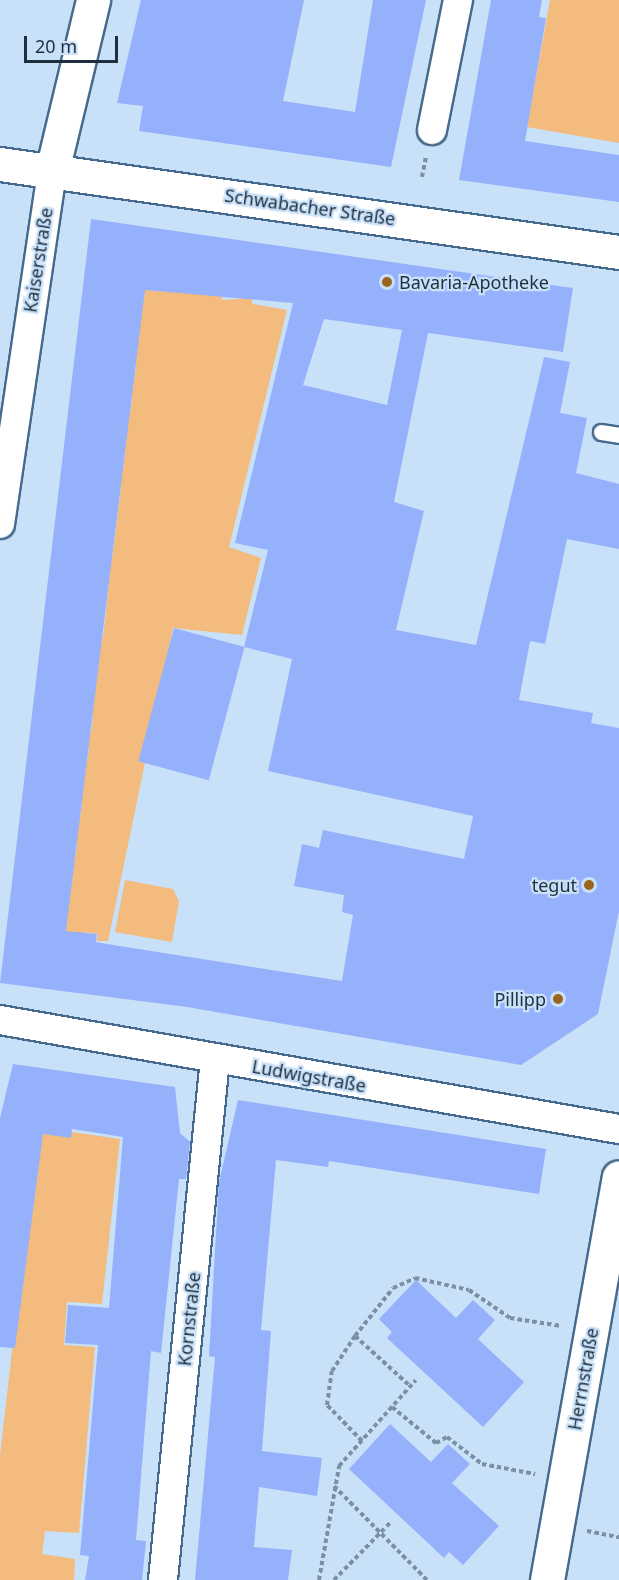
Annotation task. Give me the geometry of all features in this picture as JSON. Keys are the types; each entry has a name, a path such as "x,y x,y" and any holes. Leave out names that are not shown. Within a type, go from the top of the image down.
{"main road":[{"name":"Kaiserstraße","path":"52,171 93,0"},
{"name":"Schwabacher Straße","path":"0,164 619,252"},
{"name":"Herrnstraße","path":"547,1580 619,1177"}],"street":[{"path":"432,130 458,0"},
{"name":"Kaiserstraße","path":"0,524 2,481 52,171"},
{"name":"Ludwigstraße","path":"0,1020 619,1129"},
{"name":"Kornstraße","path":"163,1580 215,1059"}],"lane":[{"path":"602,432 619,435"}],"path":[{"path":"362,1441 327,1405 332,1371 393,1288 415,1278 469,1290 510,1318 591,1331"},
{"path":"356,1336 410,1386"},
{"path":"319,1580 339,1466 416,1380"},
{"path":"392,1407 436,1443 447,1437 457,1441 482,1464 565,1480"},
{"path":"334,1485 427,1580"},
{"path":"334,1580 390,1523"}],"shaded area":[{"path":"550,0 619,0 619,143 527,127"},
{"path":"150,284 150,291 223,293 222,300 252,298 252,304 287,310 229,547 261,558 242,635 173,628 108,941 97,941 98,934 85,932 83,939 58,936 66,921 77,845 72,817 80,818 82,803 74,802 79,761 87,761 89,747 81,745 83,732 91,733 93,717 85,716 99,661 94,637 103,638 110,573 104,558 112,559 121,487 114,486 116,467 123,468 125,453 122,413 130,414 132,399 124,398 134,381 136,366 128,365 145,294 137,293"},
{"path":"125,880 173,889 179,901 172,942 115,932"},
{"path":"38,1127 120,1139 102,1304 67,1302 64,1345 95,1347 79,1533 45,1531 42,1554 75,1559 74,1580 0,1580 0,1455"}],"building":[{"path":"141,0 304,0 283,101 355,112 373,0 426,0 391,167 139,131 143,106 117,103"},
{"path":"491,0 542,0 539,17 546,18 525,141 619,155 619,202 459,180"},
{"path":"91,219 573,288 563,352 428,333 394,502 424,511 396,630 476,645 544,357 570,362 560,413 587,418 576,473 619,484 619,549 567,539 545,644 530,641 519,700 593,713 591,723 619,728 619,911 598,1014 521,1065 187,1007 0,983","holes":["145,290 293,303 235,543 268,550 244,647 292,659 268,771 473,816 464,859 323,830 319,848 302,844 294,886 344,895 342,912 353,915 342,981 107,944 96,942 97,934 66,931","324,319 402,330 387,405 303,385"]},
{"path":"174,628 245,647 209,780 138,761"},
{"path":"13,1064 175,1087 180,1133 190,1142 186,1179 179,1179 161,1353 151,1351 136,1540 146,1541 142,1580 85,1580 89,1556 80,1555 98,1345 65,1343 68,1305 109,1308 123,1137 72,1129 71,1138 43,1134 15,1348 0,1347 0,1118"},
{"path":"238,1100 546,1149 539,1194 329,1161 328,1167 276,1160 261,1330 271,1331 262,1451 322,1458 317,1496 259,1487 254,1547 292,1550 288,1580 195,1580 215,1357 209,1356 219,1182"},
{"path":"416,1280 456,1318 473,1300 495,1320 478,1339 524,1382 483,1427 387,1338 392,1332 379,1319"},
{"path":"390,1424 431,1462 448,1444 470,1464 452,1483 499,1526 463,1565 449,1552 444,1558 349,1469"}],"place":[{"name":"Bavaria-Apotheke","path":"387,282"},
{"name":"tegut","path":"589,885"},
{"name":"Pillipp","path":"558,999"}]}
